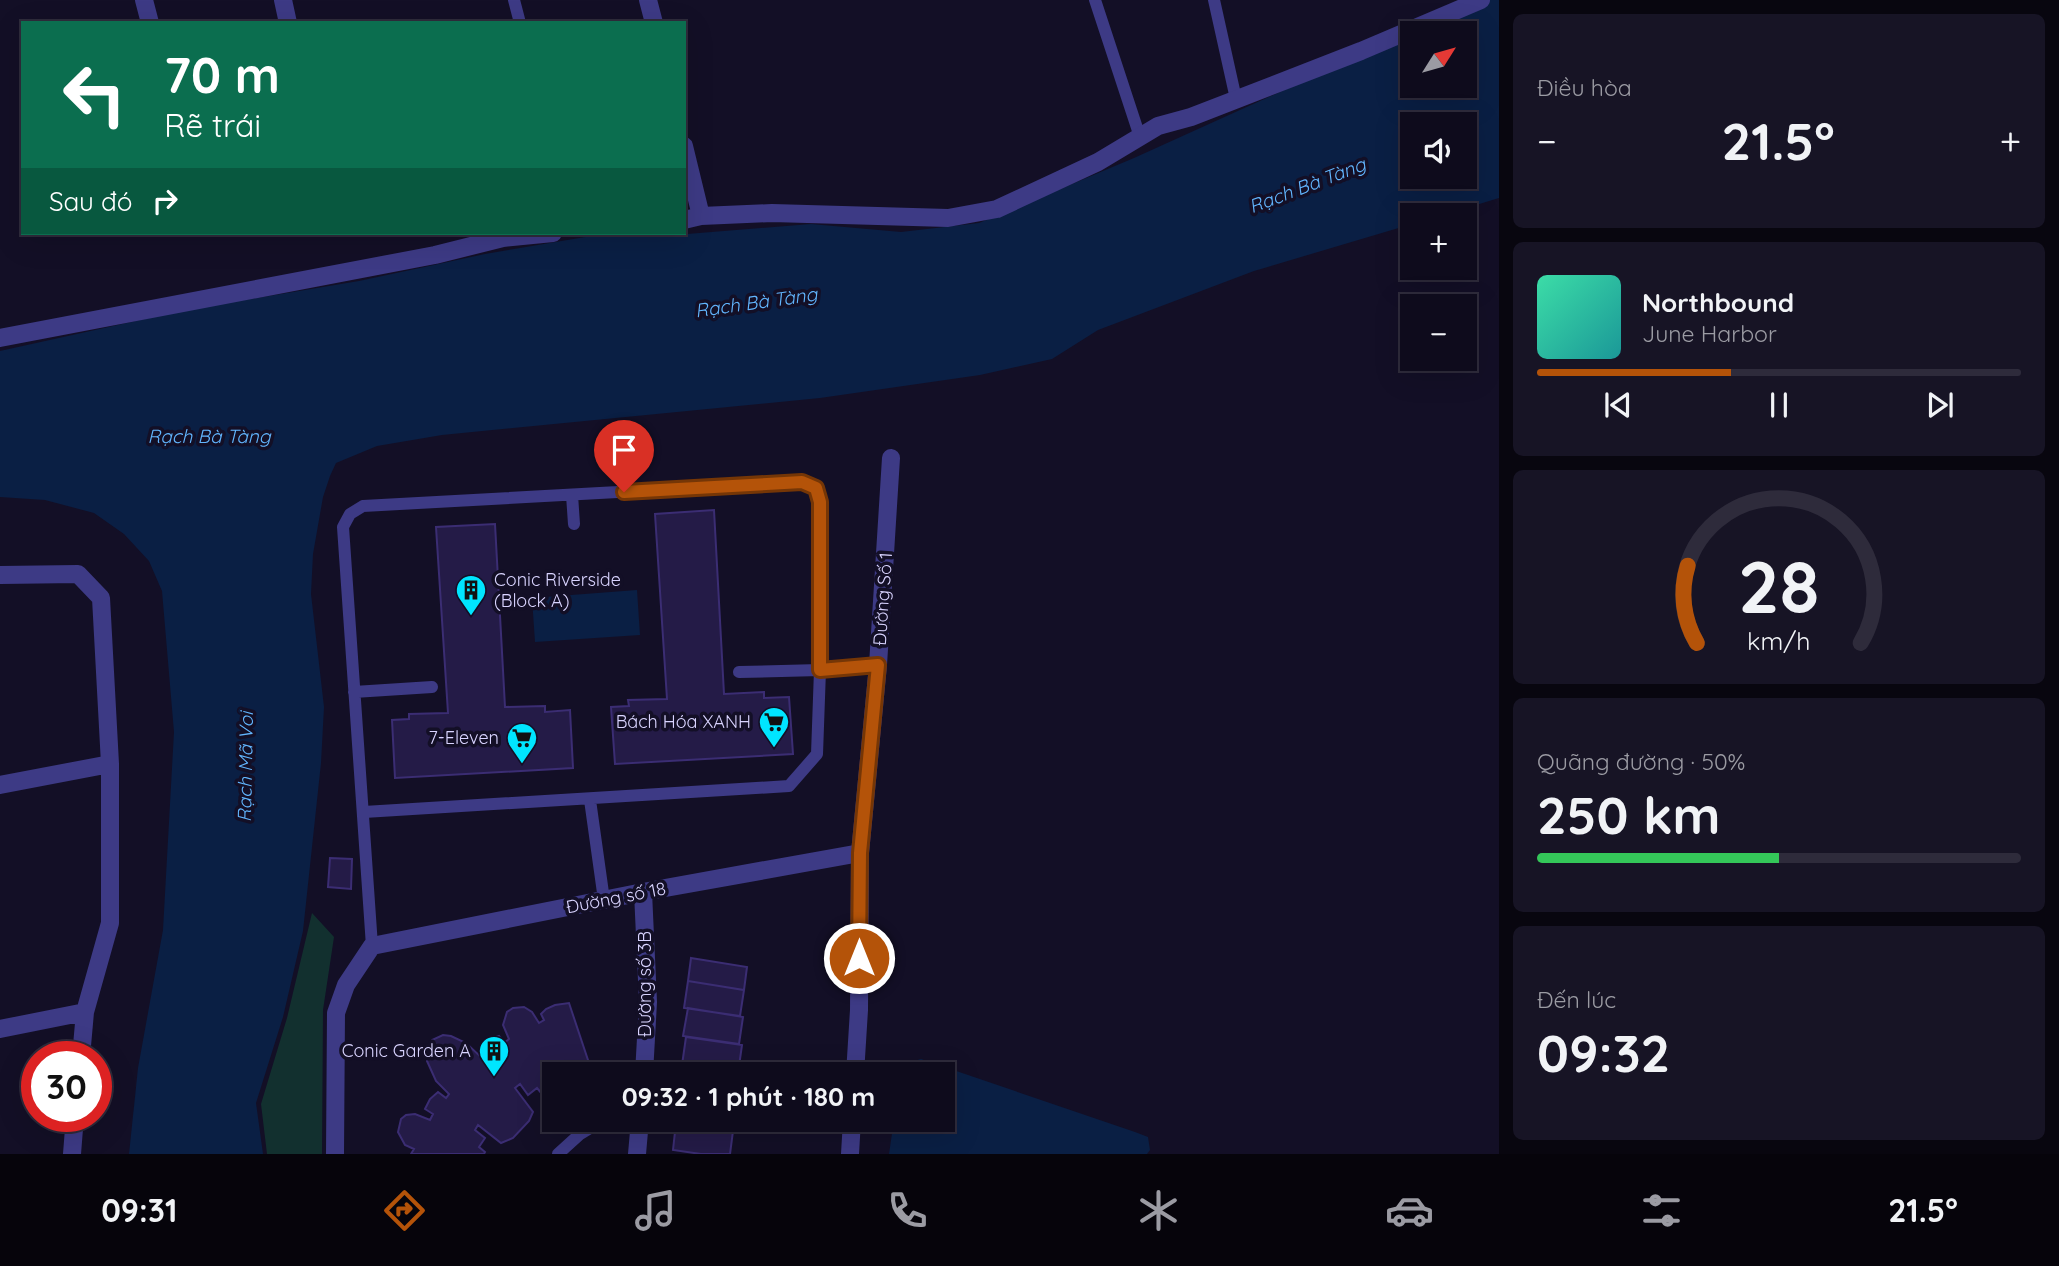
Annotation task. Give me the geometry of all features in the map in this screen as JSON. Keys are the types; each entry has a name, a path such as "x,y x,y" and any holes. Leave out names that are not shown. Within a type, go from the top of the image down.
{"street":[{"path":"144,0 149,21"},
{"path":"283,0 288,21"},
{"path":"649,0 654,21"},
{"path":"686,162 693,218 772,213 948,218 997,209 1098,162 1158,126 1191,117 1361,51 1481,0"},
{"path":"0,338 435,255 502,238 533,235"},
{"name":"Đường Số 1","path":"856,1062 859,1010 860,853 878,665 891,458"},
{"path":"0,575 78,574 102,598 110,764 110,923 85,1012 82,1041"},
{"path":"0,785 110,764"},
{"name":"Đường số 18","path":"372,946 643,892 860,853"},
{"name":"Đường số 3B","path":"643,892 648,1002 645,1062"},
{"path":"335,1154 336,1013 346,985 372,946"},
{"path":"0,1029 85,1012"},
{"path":"72,1154 74,1132"},
{"path":"637,1154 639,1132"},
{"path":"850,1154 851,1132"}],"lane":[{"path":"514,0 519,21"},
{"path":"1095,0 1140,137"},
{"path":"1214,0 1236,99"},
{"path":"364,813 789,786 817,754 820,502 816,488 802,482 363,506 349,514 344,527 372,946"},
{"path":"572,495 574,524"},
{"path":"739,671 820,670 878,665"},
{"path":"354,692 432,687"},
{"path":"590,800 604,900"},
{"path":"558,1154 583,1132"}],"green space":[{"path":"312,913 334,937 323,1010 322,1154 267,1154 261,1104 287,1018"}],"water":[{"name":"Rạch Bà Tàng","path":"1483,0 1499,0 1499,198 1477,205 1400,203 1400,228 1254,271 1098,330 1052,359 980,375 820,398 442,435 377,446 336,463 323,497 313,554 311,594 324,707 321,763 303,931 283,1017 256,1103 263,1154 129,1154 138,1068 163,930 174,732 162,591 149,561 124,534 94,513 45,500 0,497 0,351 190,309 359,281 485,254 597,235 686,235 811,224 901,232 979,223 1134,158 1400,38 1400,98 1477,98 1477,21 1437,21"},
{"path":"637,590 640,635 535,642 532,598"},
{"path":"955,1071 1148,1137 1150,1150 1147,1154 889,1154 892,1132 955,1132"}],"building":[{"path":"714,510 724,694 764,692 764,698 789,697 793,754 615,764 611,707 629,706 628,700 667,699 655,514"},
{"name":"Conic Riverside (Block A)","path":"495,524 505,707 545,706 545,712 570,710 573,768 395,778 392,720 409,719 409,714 448,713 436,527"},
{"path":"330,858 352,859 351,889 328,887"},
{"path":"691,958 747,967 744,990 688,981"},
{"path":"688,981 744,990 740,1016 684,1008"},
{"name":"Conic Garden A","path":"569,1003 589,1062 542,1062 542,1094 537,1088 528,1095 520,1084 515,1088 533,1112 529,1121 513,1138 501,1143 478,1125 475,1130 485,1138 479,1147 484,1154 411,1154 414,1149 405,1145 398,1132 401,1119 415,1114 430,1120 433,1114 425,1109 430,1099 438,1092 446,1098 449,1094 436,1081 427,1061 428,1046 432,1040 443,1035 451,1036 466,1043 483,1059 488,1055 482,1048 490,1039 499,1036 504,1043 509,1039 503,1025 507,1012 513,1008 524,1007 532,1012 539,1023 544,1020 541,1014 555,1005"},
{"path":"688,1008 743,1017 739,1044 683,1036"},
{"path":"686,1037 742,1045 740,1062 682,1062"},
{"path":"675,1132 733,1132 730,1154 673,1150"}],"place":[{"name":"Conic Riverside (Block A)","path":"471,617"},
{"name":"Bách Hóa XANH","path":"774,749"},
{"name":"7-Eleven","path":"522,765"},
{"name":"Conic Garden A","path":"494,1078"}],"route":[{"path":"624,492 802,482 816,488 820,502 820,670 878,665 860,853 859,958"}],"water label":[{"name":"Rạch Mã Voi","path":"245,767"}]}
